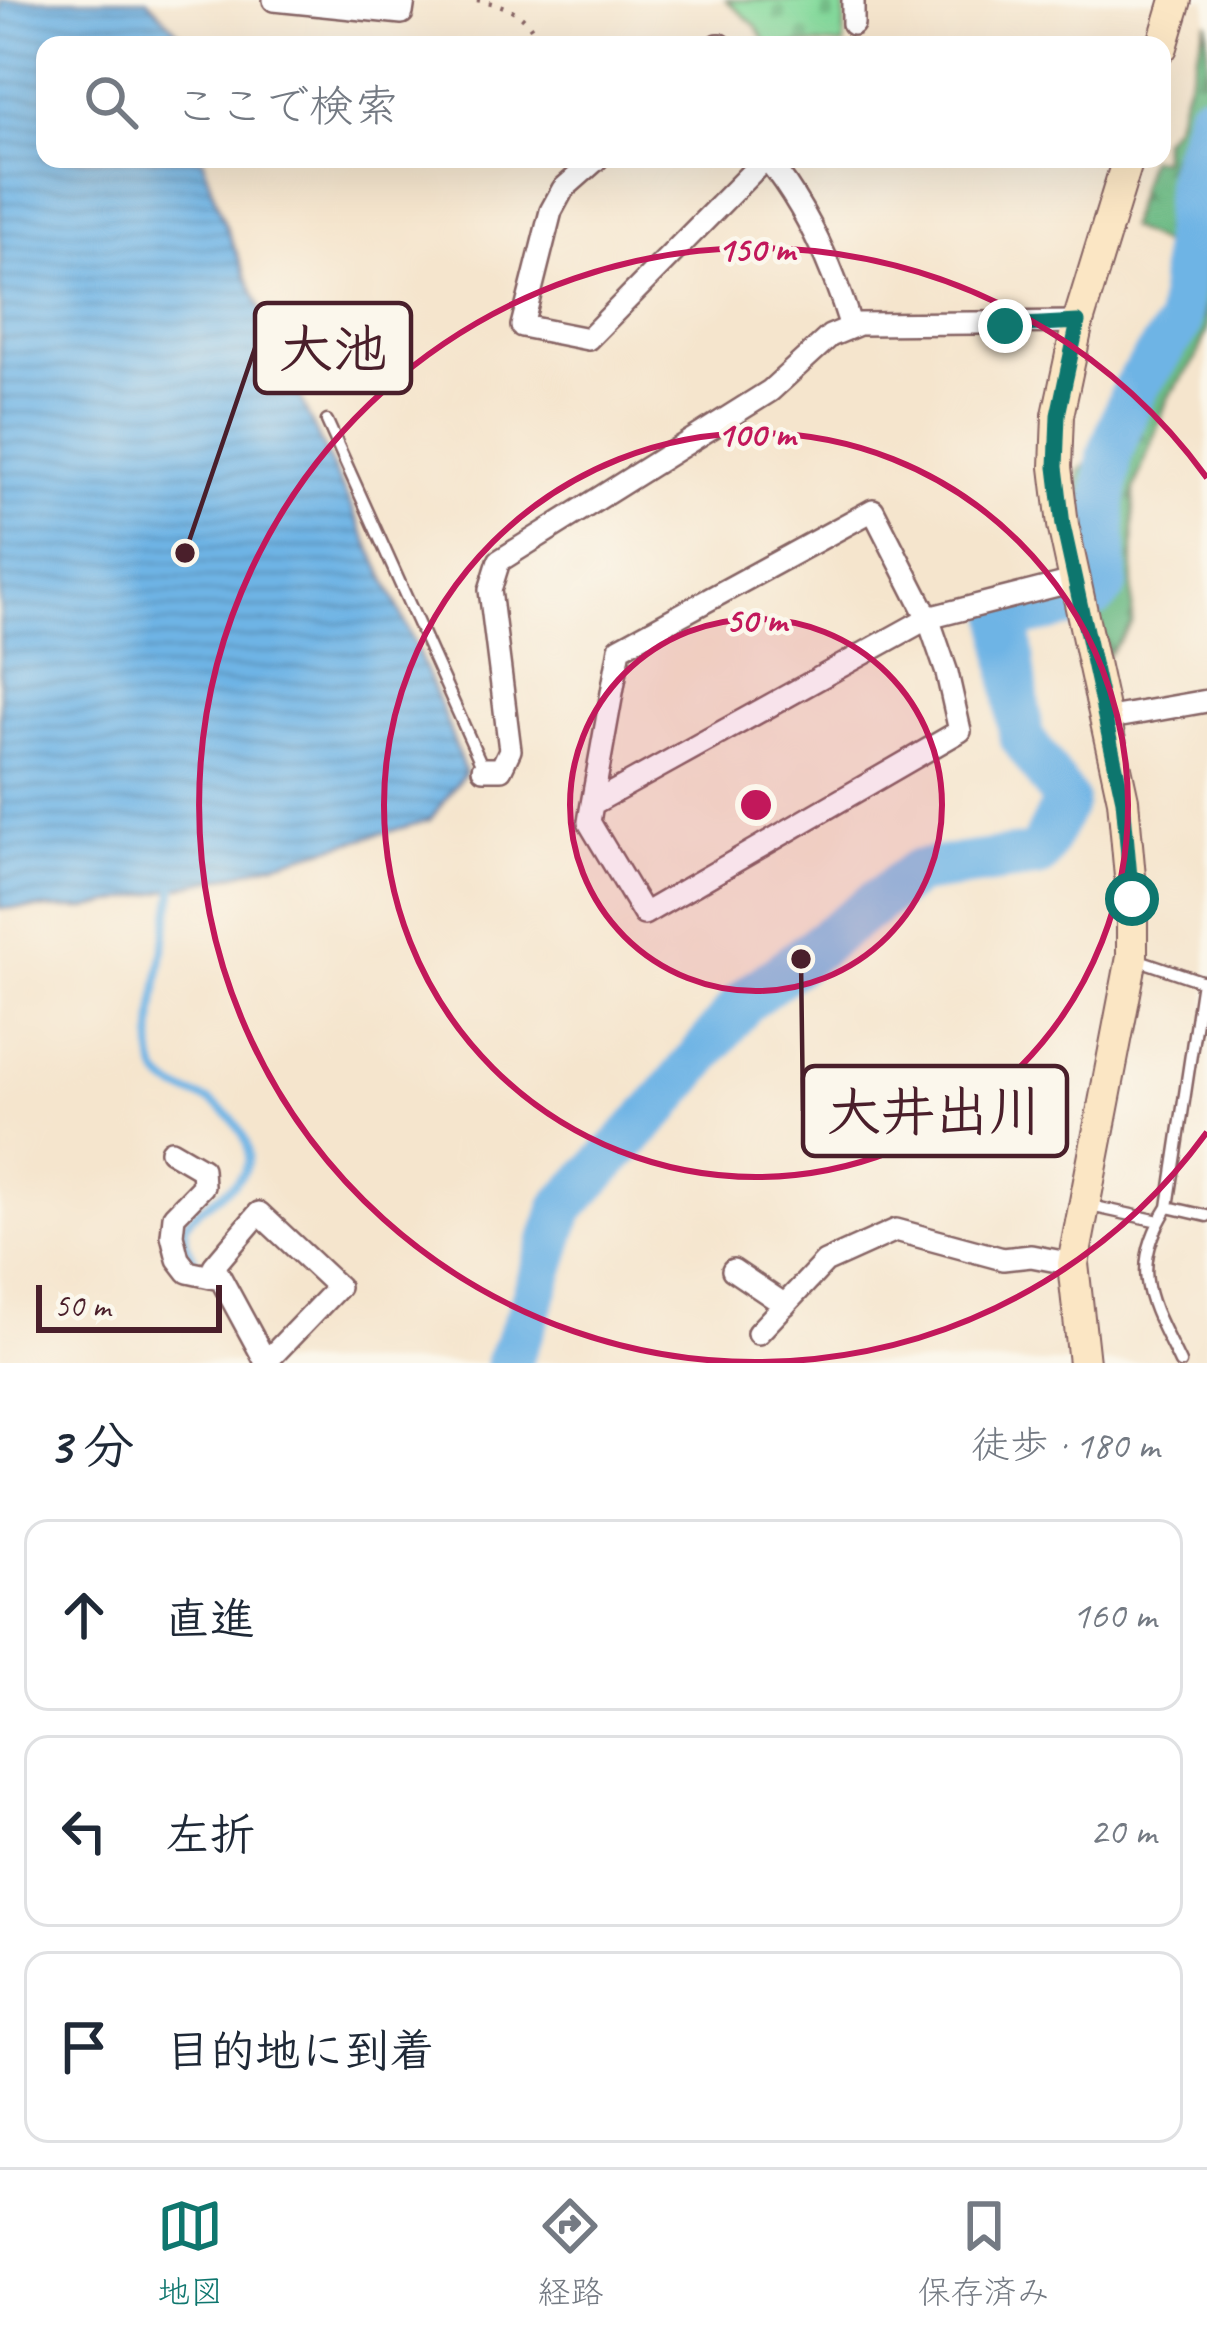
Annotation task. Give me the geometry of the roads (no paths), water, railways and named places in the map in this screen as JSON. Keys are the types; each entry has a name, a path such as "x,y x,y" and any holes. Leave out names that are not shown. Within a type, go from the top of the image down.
{"street":[{"path":"274,0 402,13 404,0"},
{"path":"853,0 854,24"},
{"path":"1165,36 1176,0"},
{"path":"587,168 563,189 551,211 522,326 588,339 757,168"},
{"path":"774,168 794,191 842,296 851,327"},
{"path":"1084,1363 1073,1264 1132,957 1132,899 1123,800 1063,525 1056,467 1058,415 1078,322 1125,168"},
{"path":"483,769 501,769 511,750 490,590 499,561 770,391 830,336 851,327 897,321 1005,326 1078,322"},
{"path":"873,510 928,618 960,731 644,914 589,822 620,648 873,510"},
{"path":"592,803 928,618 1077,580"},
{"path":"1104,719 1207,701"},
{"path":"171,1151 202,1169 203,1186 174,1216 172,1235 178,1259 188,1272 220,1279"},
{"path":"259,1213 338,1287 266,1363 214,1266 259,1213"},
{"path":"758,1334 825,1262 896,1230 1003,1259 1030,1256 1073,1264"},
{"path":"733,1270 785,1305"}],"lane":[{"path":"327,421 483,769"},
{"path":"1132,957 1204,982 1168,1207 1146,1262 1145,1289 1180,1363"},
{"path":"1085,1204 1159,1221"},
{"path":"1168,1207 1207,1216"}],"water":[{"path":"0,0 147,0 182,36 36,36 36,168 206,168 262,313 420,656 465,773 430,820 221,878 85,909 0,908"}],"waterway":[{"path":"1096,595 1106,583 1103,507 1110,454 1134,389 1179,325 1188,177 1207,115"},
{"path":"508,1363 562,1208 660,1106 744,1002 916,872 1038,855 1066,801 1021,736 1007,618 1068,606"},
{"path":"174,889 154,1010 157,1071 174,1088 225,1112 243,1135 248,1152 238,1179 185,1225 194,1259"}],"place":[{"name":"大池","path":"185,553"},
{"name":"大井出川","path":"801,959"}]}
